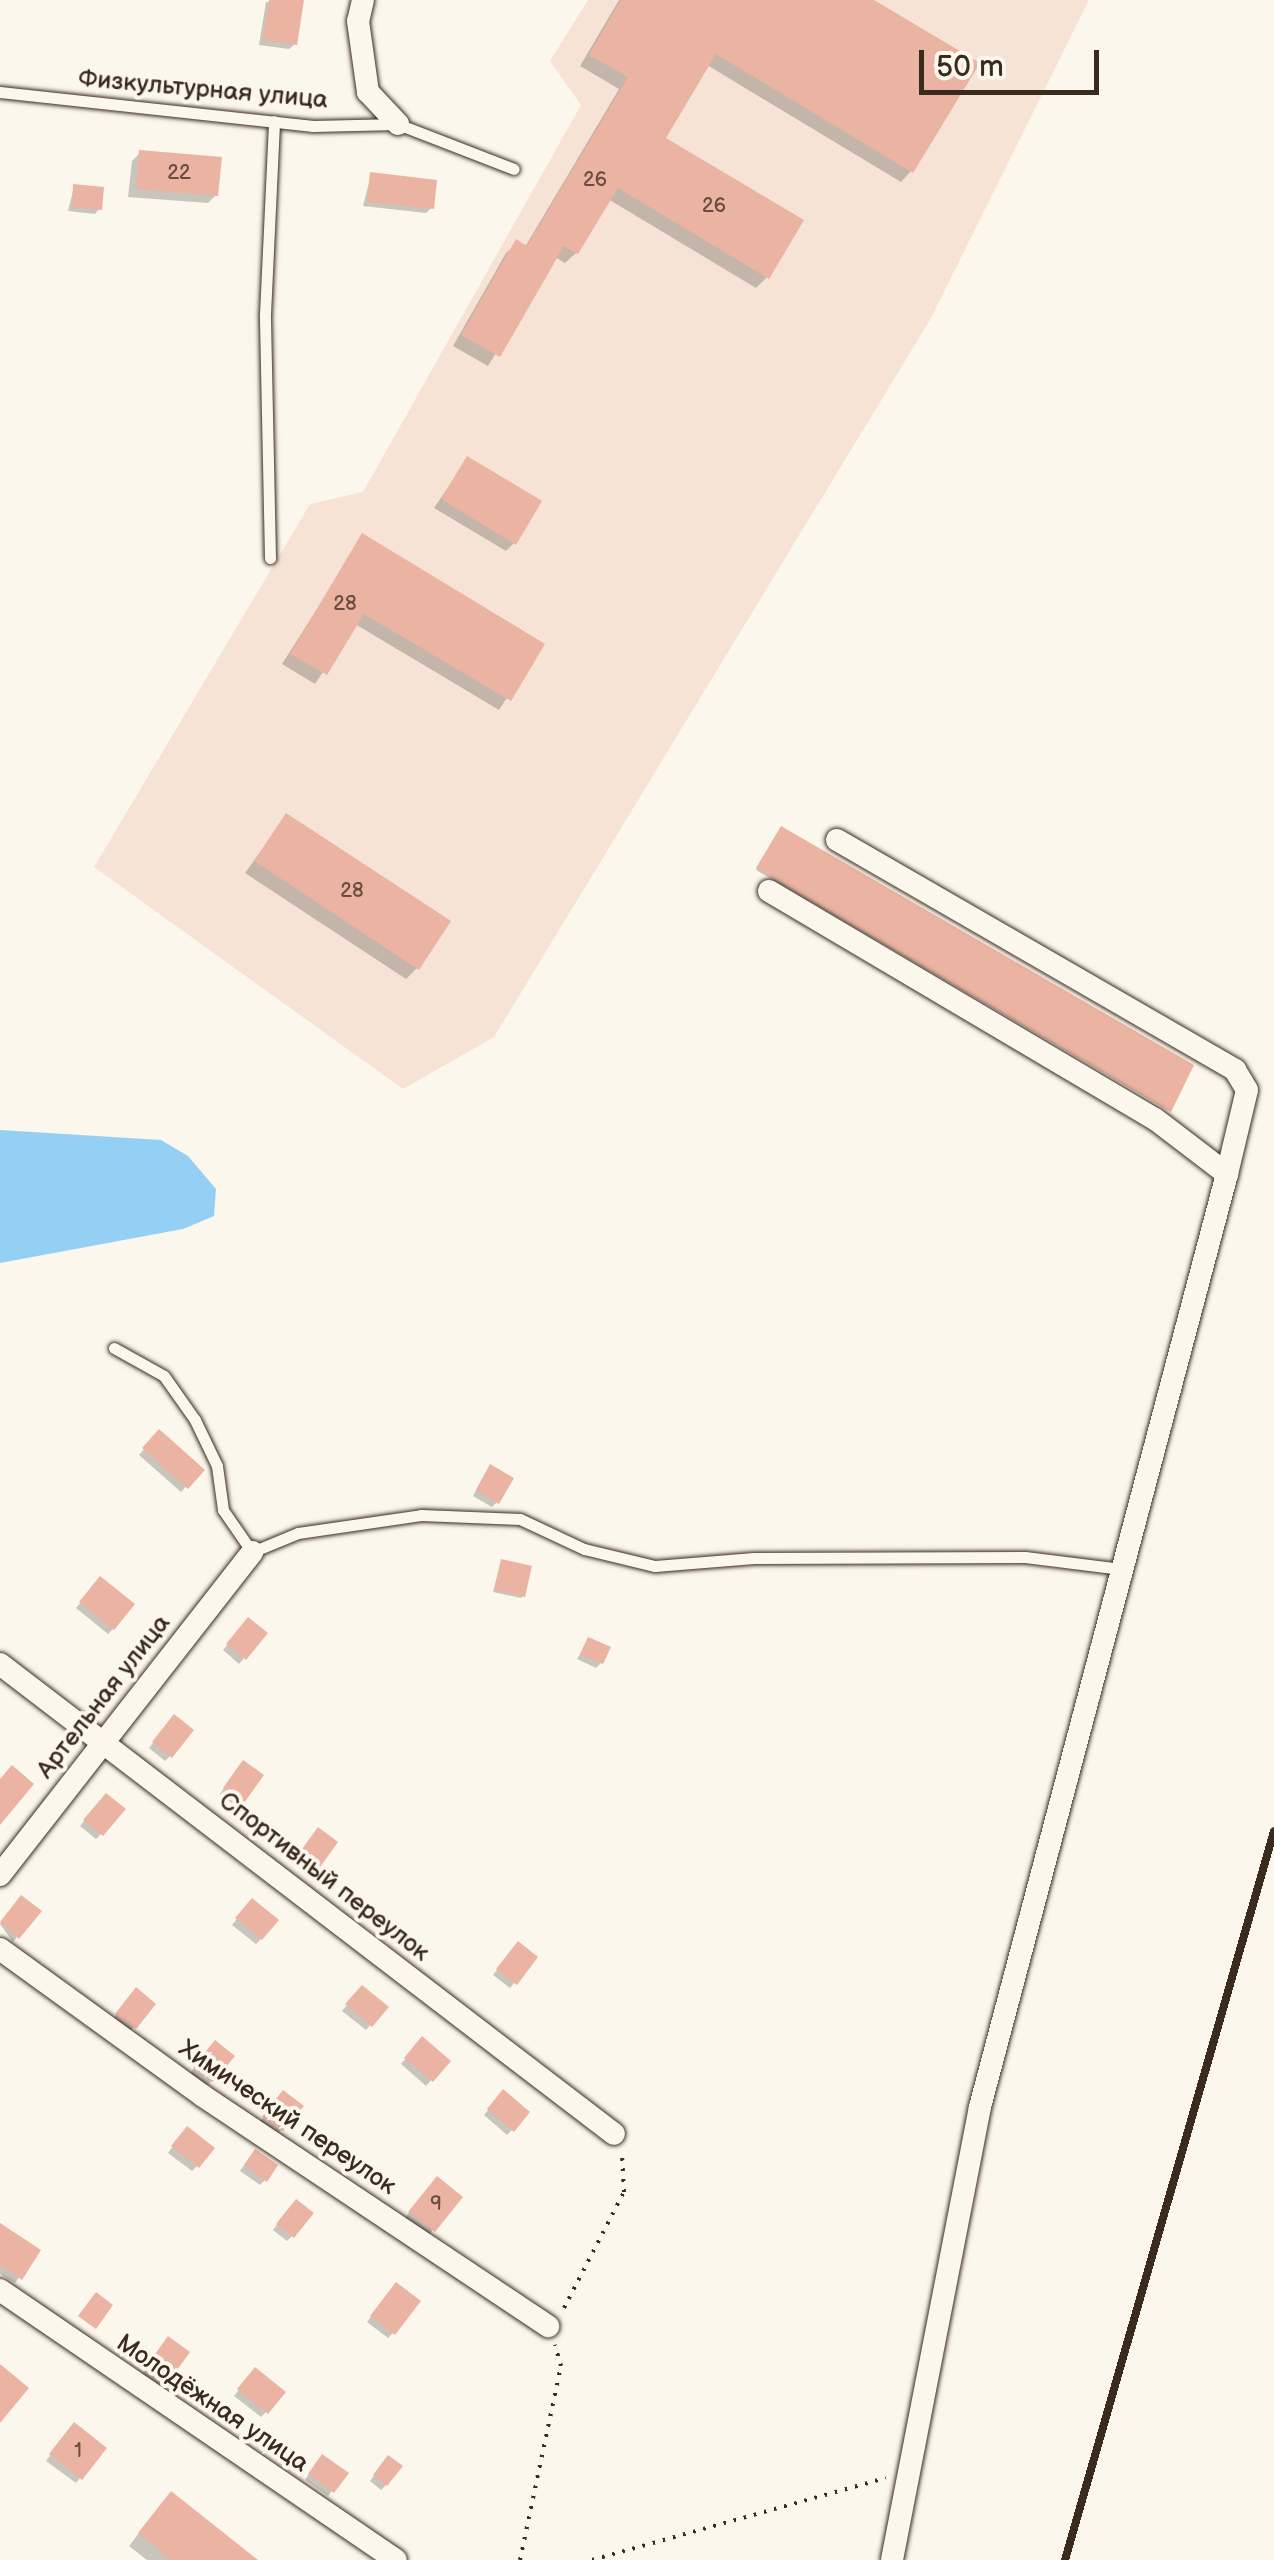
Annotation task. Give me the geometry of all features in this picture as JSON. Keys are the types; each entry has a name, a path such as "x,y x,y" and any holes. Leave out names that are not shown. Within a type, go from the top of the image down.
{"street":[{"path":"363,0 358,20 368,92 398,124"},
{"path":"837,840 1235,1070 1247,1090 980,2107 892,2560"},
{"path":"769,890 1155,1119 1226,1174"},
{"name":"Артельная улица","path":"0,1874 252,1552"},
{"name":"Спортивный переулок","path":"0,1664 614,2134"},
{"name":"Химический переулок","path":"0,1949 202,2096 548,2326"},
{"name":"Молодёжная улица","path":"0,2290 396,2560"}],"lane":[{"name":"Физкультурная улица","path":"0,92 274,121 398,124 514,169"},
{"path":"270,558 265,314 274,121"},
{"path":"114,1348 164,1376 195,1420 218,1466 223,1510 252,1552 298,1532 421,1515 520,1519 584,1550 654,1566 754,1558 1025,1557 1121,1570"}],"path":[{"path":"520,2560 562,2366 548,2326 568,2304 624,2192 624,2162 614,2134"},
{"path":"592,2560 906,2474"}],"shaded area":[{"path":"588,0 1089,0 930,320 494,1037 403,1089 94,867 310,504 363,492 581,105 550,61"}],"water":[{"path":"0,1130 161,1140 188,1156 216,1189 214,1216 183,1229 0,1263"}],"building":[{"path":"269,0 304,0 297,45 263,40"},
{"path":"621,0 874,0 980,63 913,173 716,54 666,138 804,220 769,279 618,188 578,254 564,246 500,357 461,335 516,239 527,246 628,77 589,55"},
{"path":"139,150 222,157 218,196 136,189"},
{"path":"370,172 437,180 434,209 367,202"},
{"path":"73,184 104,187 102,210 72,207"},
{"path":"467,456 542,501 516,545 441,499"},
{"path":"362,533 545,644 511,701 364,614 327,675 290,654"},
{"path":"286,813 451,921 419,970 254,861"},
{"path":"781,826 1194,1065 1171,1112 756,868"},
{"path":"159,1429 205,1470 188,1489 142,1448"},
{"path":"490,1464 514,1478 499,1504 476,1490"},
{"path":"501,1559 532,1566 525,1597 494,1590"},
{"path":"100,1576 135,1604 114,1630 79,1602"},
{"path":"248,1617 268,1633 246,1660 226,1644"},
{"path":"588,1637 611,1647 603,1664 580,1654"},
{"path":"174,1714 194,1730 172,1758 152,1742"},
{"path":"243,1760 264,1775 244,1803 223,1788"},
{"path":"12,1765 34,1784 0,1825 0,1779"},
{"path":"106,1793 126,1809 103,1836 83,1820"},
{"path":"318,1827 338,1842 318,1870 297,1856"},
{"path":"21,1895 42,1911 19,1939 0,1922"},
{"path":"252,1898 279,1920 262,1940 235,1918"},
{"path":"518,1941 538,1957 517,1985 496,1969"},
{"path":"362,1985 389,2007 372,2027 345,2004"},
{"path":"136,1987 156,2004 136,2029 115,2014"},
{"path":"422,2036 451,2061 433,2082 404,2058"},
{"path":"215,2040 235,2056 213,2083 193,2067"},
{"path":"503,2089 530,2112 514,2132 487,2109"},
{"path":"283,2090 304,2106 283,2131 262,2117"},
{"path":"187,2126 215,2148 199,2168 171,2146"},
{"path":"255,2149 278,2165 267,2182 244,2165"},
{"path":"437,2176 463,2197 435,2232 408,2212"},
{"path":"296,2199 314,2213 294,2238 276,2224"},
{"path":"0,2223 41,2250 22,2280 0,2265"},
{"path":"396,2282 421,2301 395,2335 370,2316"},
{"path":"96,2292 113,2305 96,2329 78,2316"},
{"path":"168,2336 190,2352 167,2384 145,2368"},
{"path":"0,2364 29,2388 0,2423"},
{"path":"255,2367 286,2392 268,2414 237,2389"},
{"path":"74,2422 107,2448 82,2480 49,2454"},
{"path":"322,2454 349,2473 334,2493 308,2474"},
{"path":"388,2455 403,2466 387,2486 373,2475"},
{"path":"171,2491 258,2560 171,2560 138,2533"}],"railway":[{"path":"1065,2560 1274,1831"}]}
